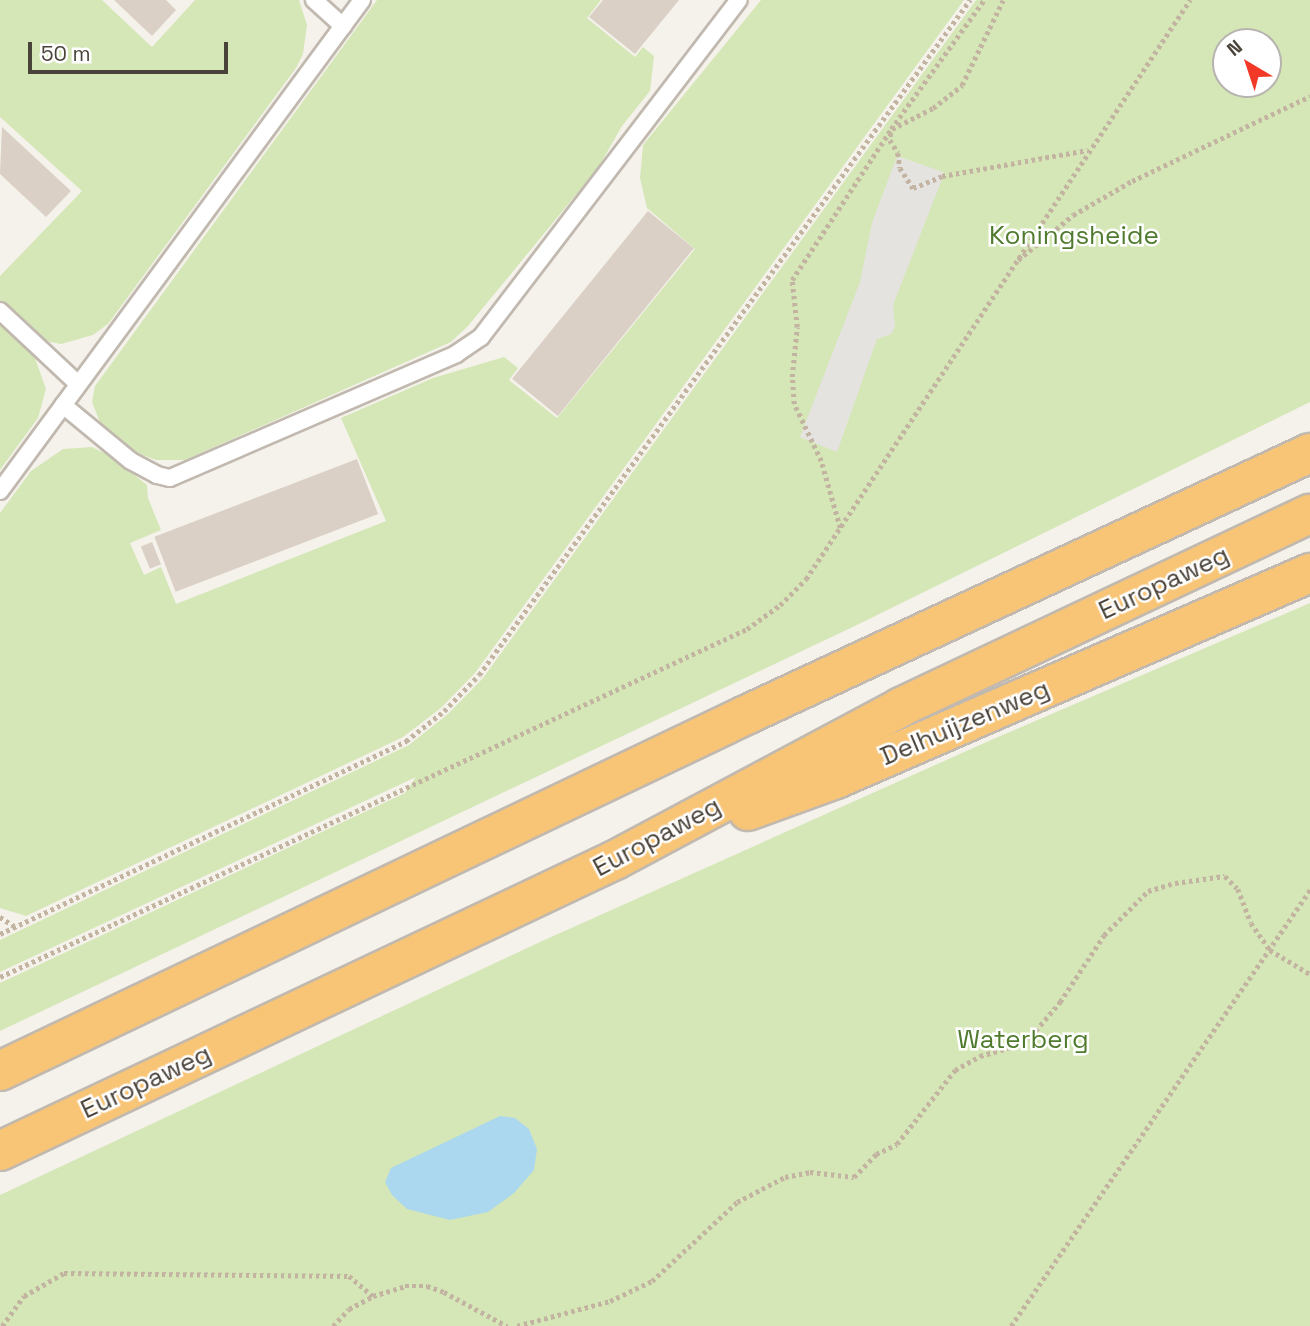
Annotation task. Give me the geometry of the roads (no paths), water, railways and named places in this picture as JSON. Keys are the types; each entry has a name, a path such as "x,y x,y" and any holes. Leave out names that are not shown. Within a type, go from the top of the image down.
{"highway":[{"path":"0,1070 746,715 1310,453"},
{"name":"Europaweg","path":"0,1151 615,860 901,707 1310,514"},
{"name":"Delhuijzenweg","path":"615,860 836,779 1310,573"}],"lane":[{"path":"314,0 343,26"},
{"path":"0,491 362,0"},
{"path":"63,405 131,461 157,475 170,478 456,354 481,337 739,0"},
{"path":"0,312 78,384"}],"water":[{"path":"500,1116 515,1118 529,1129 537,1149 534,1170 514,1193 488,1212 450,1220 407,1209 392,1195 385,1182 391,1168"}],"park label":[{"name":"Koningsheide","path":"1074,236"},
{"name":"Waterberg","path":"1023,1040"}]}
